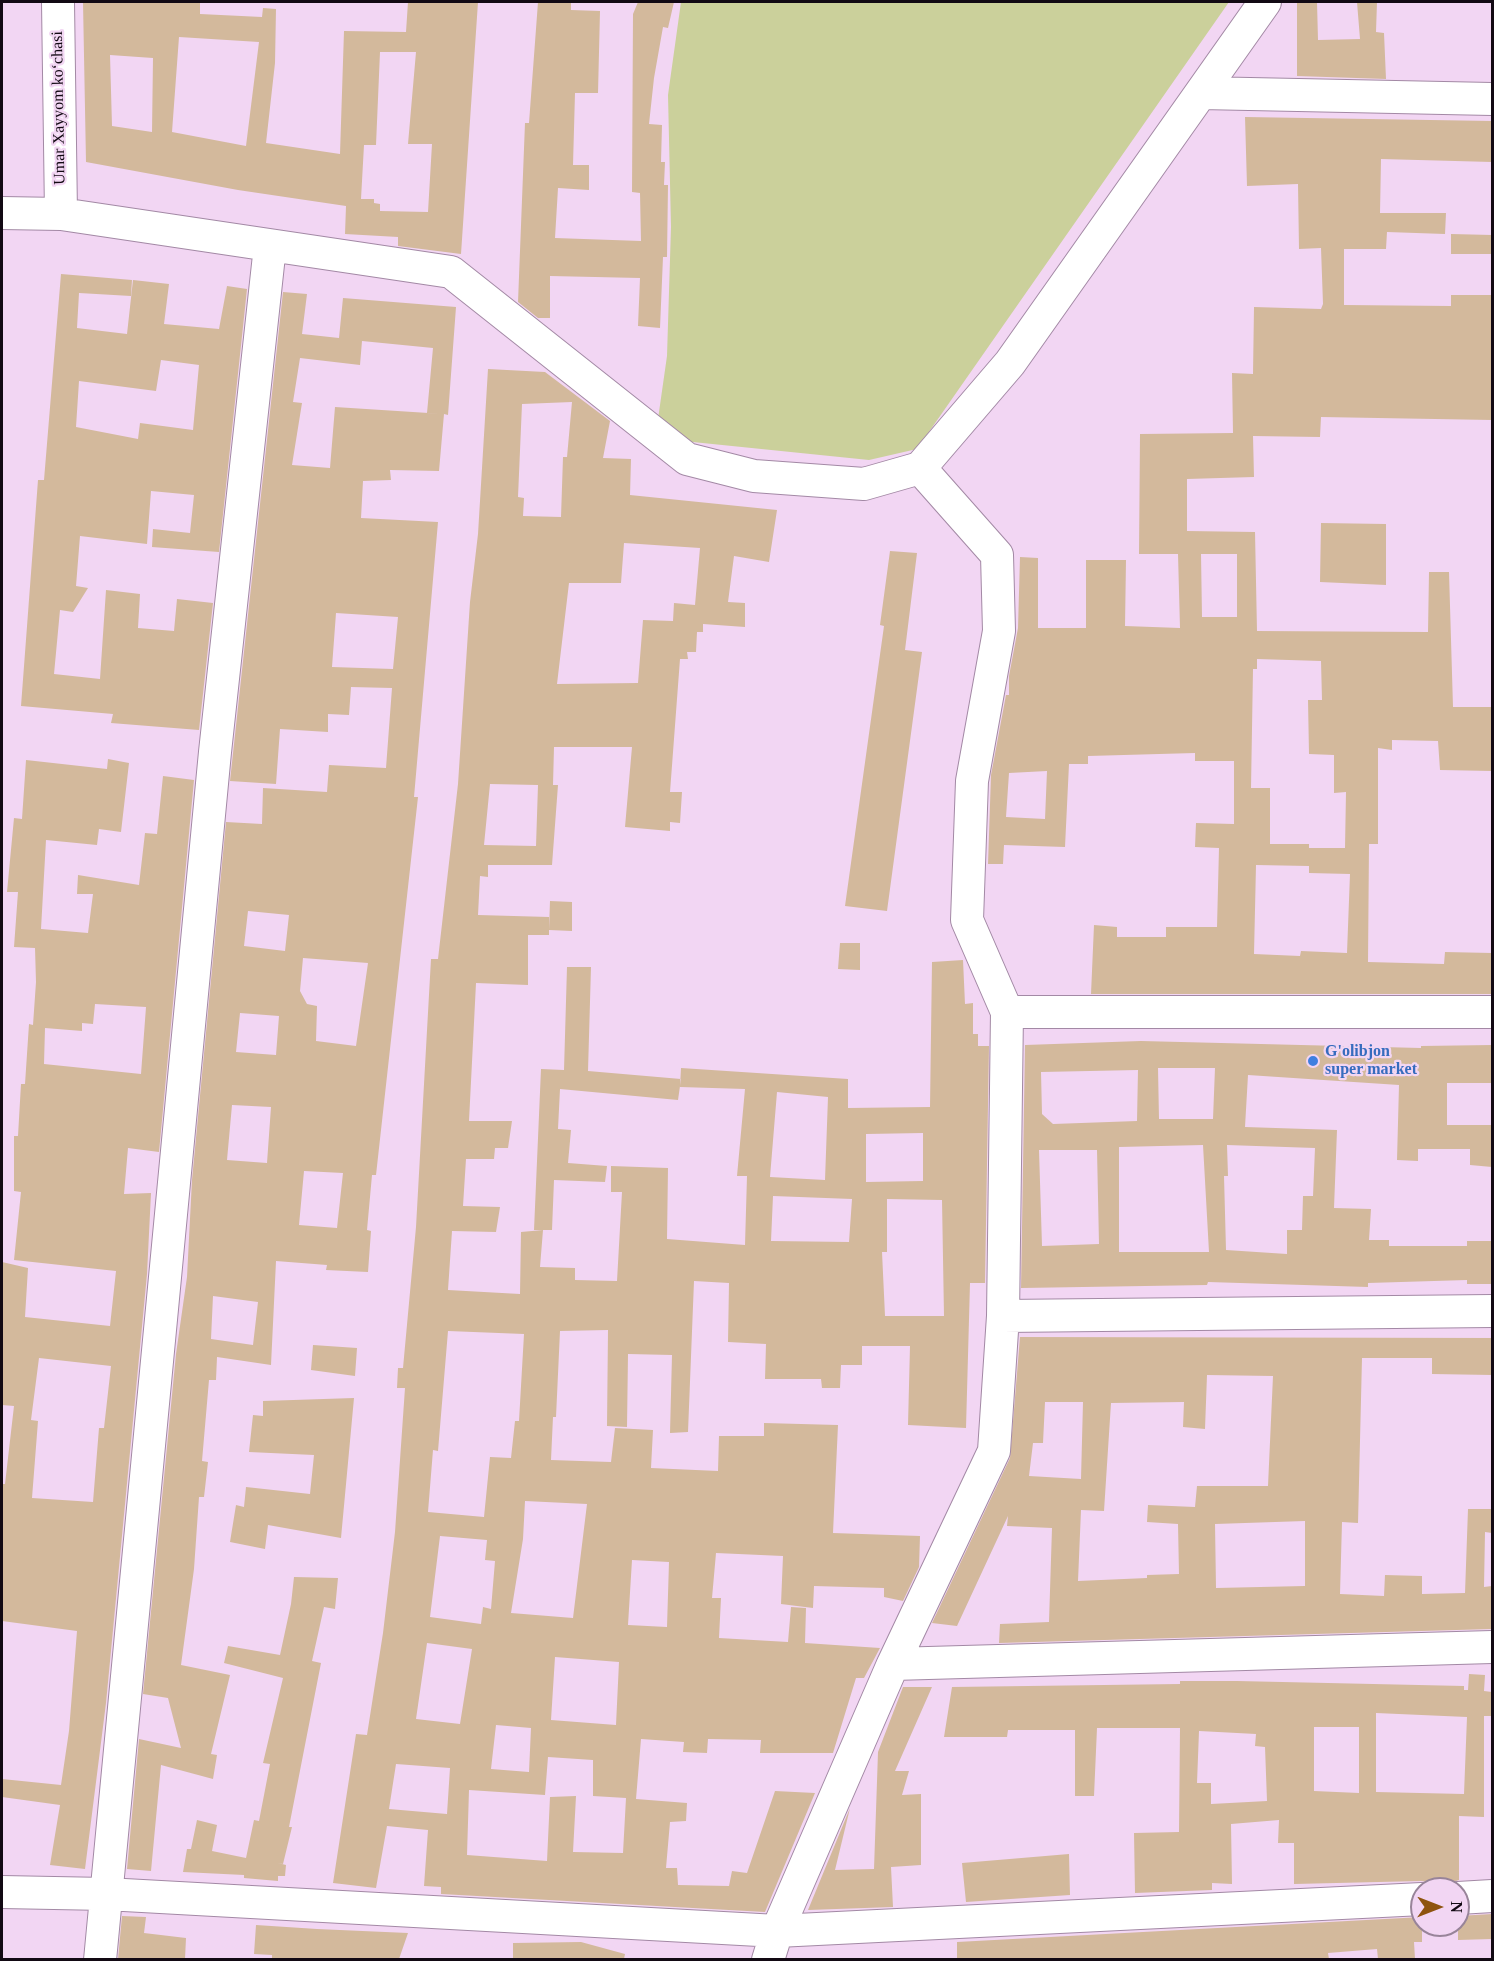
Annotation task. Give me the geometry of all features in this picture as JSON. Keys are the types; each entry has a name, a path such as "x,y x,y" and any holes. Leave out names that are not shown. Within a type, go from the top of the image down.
{"street":[{"name":"Umar Xayyom ko‘chasi","path":"58,2 61,214"},
{"path":"2,213 61,214 451,272 687,459 754,476 864,484 920,468 1010,363 1265,2"},
{"path":"1201,93 1492,99"},
{"path":"100,1959 215,752 270,246"},
{"path":"772,1945 893,1664 994,1451 1003,1316 1007,1012 967,920 972,781 999,631 997,555 920,468"},
{"path":"1007,1012 1492,1012"},
{"path":"1003,1316 1492,1311"},
{"path":"893,1664 1492,1647"},
{"path":"2,1892 106,1894 772,1945 1410,1900"},
{"path":"1470,1897 1492,1896"}],"green space":[{"path":"681,2 1229,2 917,449 869,460 683,441 657,426 667,356 671,227 668,95"}],"building":[{"path":"83,2 200,2 200,14 262,17 263,8 276,9 275,63 266,143 340,154 344,31 406,32 408,2 478,2 461,254 398,246 398,237 345,234 346,206 238,190 86,162","holes":["179,37 259,42 246,146 172,132","380,52 416,52 408,144 432,144 428,212 380,211 380,204 374,203 374,199 361,199 364,145 376,145","110,55 153,58 152,132 112,126"]},
{"path":"538,2 571,2 571,10 600,11 598,93 575,93 573,165 589,165 589,190 558,188 555,238 641,241 640,193 632,192 633,14 638,2 674,2 668,28 663,27 649,124 662,125 661,162 665,162 664,185 668,185 667,257 663,257 660,328 638,326 640,278 550,276 550,318 538,318 518,302 525,123 529,123"},
{"path":"1297,2 1317,2 1318,40 1360,39 1357,2 1377,2 1376,32 1384,33 1386,79 1297,76"},
{"path":"1245,117 1492,121 1492,162 1381,159 1380,213 1446,213 1445,234 1387,232 1386,249 1344,249 1344,305 1451,306 1451,295 1492,295 1492,420 1321,417 1320,437 1253,436 1254,477 1187,479 1187,531 1255,532 1257,631 1428,632 1429,572 1449,572 1453,707 1492,707 1492,771 1440,770 1438,741 1392,740 1392,750 1378,748 1378,844 1369,844 1368,962 1444,964 1445,952 1492,953 1492,994 1091,994 1094,925 1117,927 1117,937 1166,937 1166,927 1217,927 1219,848 1195,847 1196,823 1234,824 1234,761 1195,761 1195,753 1088,756 1088,764 1069,764 1065,847 1004,845 1003,864 988,864 991,775 1006,695 1009,695 1009,676 1018,628 1020,557 1038,558 1038,628 1086,628 1086,560 1126,560 1125,626 1180,628 1178,554 1139,554 1140,434 1233,433 1232,373 1253,374 1254,307 1321,309 1323,304 1321,248 1299,249 1298,184 1247,186","holes":["1201,554 1237,554 1237,617 1202,617","1257,659 1321,661 1322,700 1308,700 1309,754 1334,755 1334,793 1346,792 1345,848 1309,848 1309,844 1270,844 1270,788 1251,788 1253,669 1257,669","1047,771 1045,819 1006,817 1009,773","1256,865 1309,866 1309,873 1350,874 1347,953 1301,951 1300,956 1254,954"]},
{"path":"1451,234 1492,235 1492,254 1451,254"},
{"path":"61,274 132,280 131,296 79,293 77,328 127,334 133,280 169,284 164,324 219,329 227,286 247,289 219,552 152,547 153,529 190,533 194,495 151,491 147,544 80,536 76,586 88,588 73,612 60,610 54,674 100,679 106,590 140,594 138,628 174,631 177,599 213,603 199,730 111,723 113,714 21,706 38,480 44,480","holes":["161,360 199,365 193,430 140,423 138,439 76,427 79,381 156,391"]},
{"path":"283,292 307,294 302,334 339,338 343,298 456,307 448,415 444,414 439,471 390,470 391,480 363,481 361,518 438,522 414,797 418,797 376,1175 372,1175 367,1230 371,1231 368,1272 326,1270 327,1265 276,1261 271,1365 217,1357 216,1380 209,1380 202,1461 208,1462 204,1497 199,1497 194,1569 181,1665 230,1675 211,1754 217,1755 213,1779 161,1765 151,1871 127,1869 139,1739 181,1748 168,1698 143,1694 176,1354 187,1277 192,1180 226,822 262,824 263,788 327,792 329,765 386,768 392,688 351,687 349,715 328,714 328,732 280,729 276,784 230,781","holes":["362,341 433,348 427,413 335,407 330,468 292,465 302,403 293,402 300,358 360,365","336,613 398,617 393,669 332,667","248,911 289,915 285,951 244,946","303,958 368,963 356,1046 316,1041 317,1006 307,1004 300,991","240,1013 279,1016 276,1055 236,1052","232,1105 271,1107 267,1163 227,1160","304,1171 343,1173 337,1228 299,1225","213,1296 258,1302 253,1345 211,1339"]},
{"path":"488,369 545,372 610,421 603,458 631,459 630,495 777,510 769,562 734,556 728,602 745,603 745,627 703,624 703,632 697,632 696,652 687,652 688,659 680,659 670,792 682,792 680,823 670,822 670,831 625,827 632,747 554,747 553,785 558,785 552,865 488,865 488,877 480,876 478,915 549,917 549,935 528,935 528,985 476,983 469,1121 512,1121 508,1148 495,1148 494,1159 466,1159 463,1206 500,1207 496,1232 452,1231 448,1290 520,1294 521,1232 543,1230 540,1267 575,1268 575,1280 617,1281 622,1192 611,1192 611,1166 668,1168 667,1239 745,1245 747,1176 737,1176 745,1089 680,1087 681,1068 848,1079 848,1108 930,1107 932,962 963,960 965,1004 973,1003 973,1034 978,1034 978,1046 989,1046 985,1283 970,1283 966,1428 908,1425 910,1346 862,1346 862,1365 841,1365 840,1388 822,1388 821,1379 765,1379 766,1344 728,1342 729,1283 694,1281 688,1432 670,1433 672,1355 628,1354 627,1427 607,1426 608,1330 560,1331 556,1417 553,1417 551,1460 611,1462 615,1428 653,1430 651,1468 718,1471 719,1436 764,1436 764,1423 838,1425 833,1533 920,1536 919,1567 903,1601 884,1597 884,1588 814,1586 813,1608 781,1604 783,1556 716,1553 712,1598 721,1598 719,1638 788,1642 791,1607 806,1608 805,1643 880,1648 864,1678 856,1678 833,1753 760,1753 761,1740 708,1739 707,1753 683,1752 684,1742 641,1739 636,1799 687,1803 686,1821 670,1822 666,1868 677,1868 678,1885 729,1886 732,1871 747,1873 775,1791 815,1793 765,1912 441,1894 441,1887 424,1886 428,1830 387,1826 376,1888 333,1883 356,1734 367,1735 383,1633 395,1532 405,1388 397,1388 398,1368 403,1368 416,1227 431,959 438,959 458,784 470,602 478,534","holes":["572,402 567,457 563,457 561,517 523,516 524,498 518,497 522,404","624,543 700,548 695,605 674,603 673,621 643,620 638,683 557,684 569,583 621,583","490,784 538,785 536,846 484,845","777,1092 828,1097 825,1180 770,1177","923,1133 923,1181 866,1182 866,1134","773,1196 852,1199 849,1242 771,1241","887,1199 942,1200 944,1316 885,1316 882,1252 887,1252","448,1331 524,1334 519,1421 515,1421 511,1458 490,1457 484,1517 428,1512 433,1450 438,1451","525,1501 587,1504 573,1618 511,1613 523,1539","440,1536 487,1540 485,1560 495,1561 491,1609 483,1607 481,1624 430,1617","632,1560 669,1562 667,1627 628,1625","427,1643 472,1649 460,1724 416,1719","555,1657 619,1662 616,1725 551,1720","496,1725 531,1728 529,1772 491,1769","548,1757 593,1760 593,1796 626,1798 623,1853 573,1852 576,1796 550,1797 547,1861 467,1855 469,1790 545,1795","396,1764 450,1768 447,1814 389,1809"]},
{"path":"1321,523 1386,524 1386,585 1320,582"},
{"path":"890,551 917,553 905,650 922,652 887,911 845,906 884,626 880,625"},
{"path":"108,759 129,763 121,832 99,829 97,845 46,840 41,929 88,933 93,894 77,894 78,875 139,885 145,833 157,834 163,776 194,780 159,1152 128,1148 124,1194 151,1193 147,1274 106,1703 85,1869 50,1865 60,1805 2,1797 2,1779 61,1785 69,1731 77,1631 2,1621 2,1484 5,1484 14,1406 2,1405 2,1262 28,1268 25,1317 110,1326 116,1271 14,1260 21,1192 14,1191 14,1136 18,1136 21,1084 25,1084 29,1024 33,1025 36,982 35,948 14,947 18,892 7,892 14,818 22,819 26,760 107,769","holes":["95,1004 146,1007 141,1074 44,1064 45,1028 82,1031 82,1023 93,1024","39,1358 111,1366 104,1428 99,1428 93,1502 32,1498 38,1421 31,1420"]},
{"path":"550,901 572,902 572,931 549,930"},
{"path":"840,943 860,943 860,970 838,969"},
{"path":"567,967 591,967 588,1071 681,1079 678,1100 560,1089 558,1129 571,1130 568,1163 607,1166 605,1182 554,1180 552,1230 534,1230 541,1069 564,1070"},
{"path":"1141,1041 1421,1048 1421,1046 1492,1045 1492,1083 1447,1083 1447,1125 1492,1125 1492,1167 1470,1165 1470,1149 1418,1149 1418,1161 1397,1160 1399,1085 1248,1075 1245,1127 1337,1130 1334,1208 1371,1209 1369,1240 1389,1240 1389,1246 1467,1246 1467,1241 1492,1241 1492,1284 1467,1284 1467,1280 1368,1283 1368,1287 1208,1282 1207,1285 1021,1288 1025,1045","holes":["1158,1068 1215,1068 1213,1119 1159,1119","1138,1070 1137,1121 1053,1124 1042,1114 1041,1072","1203,1145 1209,1252 1119,1252 1119,1147","1227,1145 1315,1148 1313,1196 1303,1196 1302,1230 1287,1230 1287,1254 1226,1250 1224,1176 1228,1176","1039,1150 1097,1150 1099,1244 1042,1246"]},
{"path":"1020,1337 1492,1338 1492,1375 1432,1374 1432,1358 1362,1358 1358,1523 1342,1522 1340,1594 1384,1596 1385,1575 1422,1576 1422,1594 1465,1593 1468,1509 1492,1509 1492,1533 1485,1532 1484,1587 1492,1586 1492,1629 999,1643 1000,1624 1049,1622 1052,1528 1007,1526 1008,1516 957,1626 932,1623 1010,1458","holes":["1207,1375 1273,1376 1268,1486 1197,1486 1195,1507 1148,1505 1147,1522 1178,1524 1179,1574 1078,1581 1081,1510 1104,1511 1111,1403 1184,1402 1183,1427 1205,1429","1045,1402 1083,1402 1081,1479 1029,1476 1033,1443 1043,1443","1305,1521 1305,1586 1216,1588 1215,1524"]},
{"path":"313,1345 357,1348 355,1376 311,1370"},
{"path":"354,1398 341,1538 268,1525 265,1549 230,1542 236,1505 244,1507 246,1487 310,1494 314,1455 249,1452 253,1415 263,1416 263,1401"},
{"path":"294,1577 338,1578 335,1609 324,1607 312,1661 321,1663 289,1827 292,1827 283,1864 278,1863 286,1865 285,1876 278,1876 278,1881 244,1878 244,1875 183,1872 187,1849 191,1849 197,1820 217,1825 212,1851 246,1858 254,1820 259,1821 270,1764 263,1763 283,1678 224,1663 228,1646 280,1655 291,1604"},
{"path":"1469,1674 1485,1675 1484,1691 1492,1692 1492,1716 1484,1716 1484,1817 1459,1816 1459,1877 1410,1877 1410,1881 1294,1884 1294,1843 1278,1843 1279,1820 1231,1824 1232,1884 1212,1883 1212,1890 1135,1893 1134,1833 1179,1832 1180,1728 1097,1728 1094,1796 1075,1796 1075,1730 1008,1730 1007,1737 944,1737 952,1687 1237,1681 1464,1686 1464,1690 1468,1690","holes":["1376,1713 1467,1717 1464,1794 1376,1792","1314,1727 1359,1727 1359,1793 1314,1791","1199,1731 1256,1734 1255,1746 1265,1747 1267,1801 1211,1804 1211,1783 1197,1783"]},
{"path":"903,1687 932,1687 895,1771 909,1771 902,1795 921,1794 921,1865 891,1867 893,1907 808,1910 850,1808 835,1870 874,1869 878,1752"},
{"path":"1069,1854 1070,1895 966,1902 962,1863"},
{"path":"1492,1914 1492,1939 1458,1940 1458,1937 1470,1937 1470,1915"},
{"path":"122,1916 146,1917 144,1933 186,1938 185,1959 118,1959"},
{"path":"1410,1918 1410,1937 1422,1937 1422,1942 1414,1942 1415,1959 1378,1959 1377,1949 1328,1953 1329,1959 957,1959 957,1942"},
{"path":"256,1925 408,1933 399,1959 272,1959 272,1955 254,1954"},
{"path":"581,1942 625,1954 624,1959 513,1959 513,1943"}],"place":[{"name":"G'olibjon super market","path":"1313,1061"}]}
